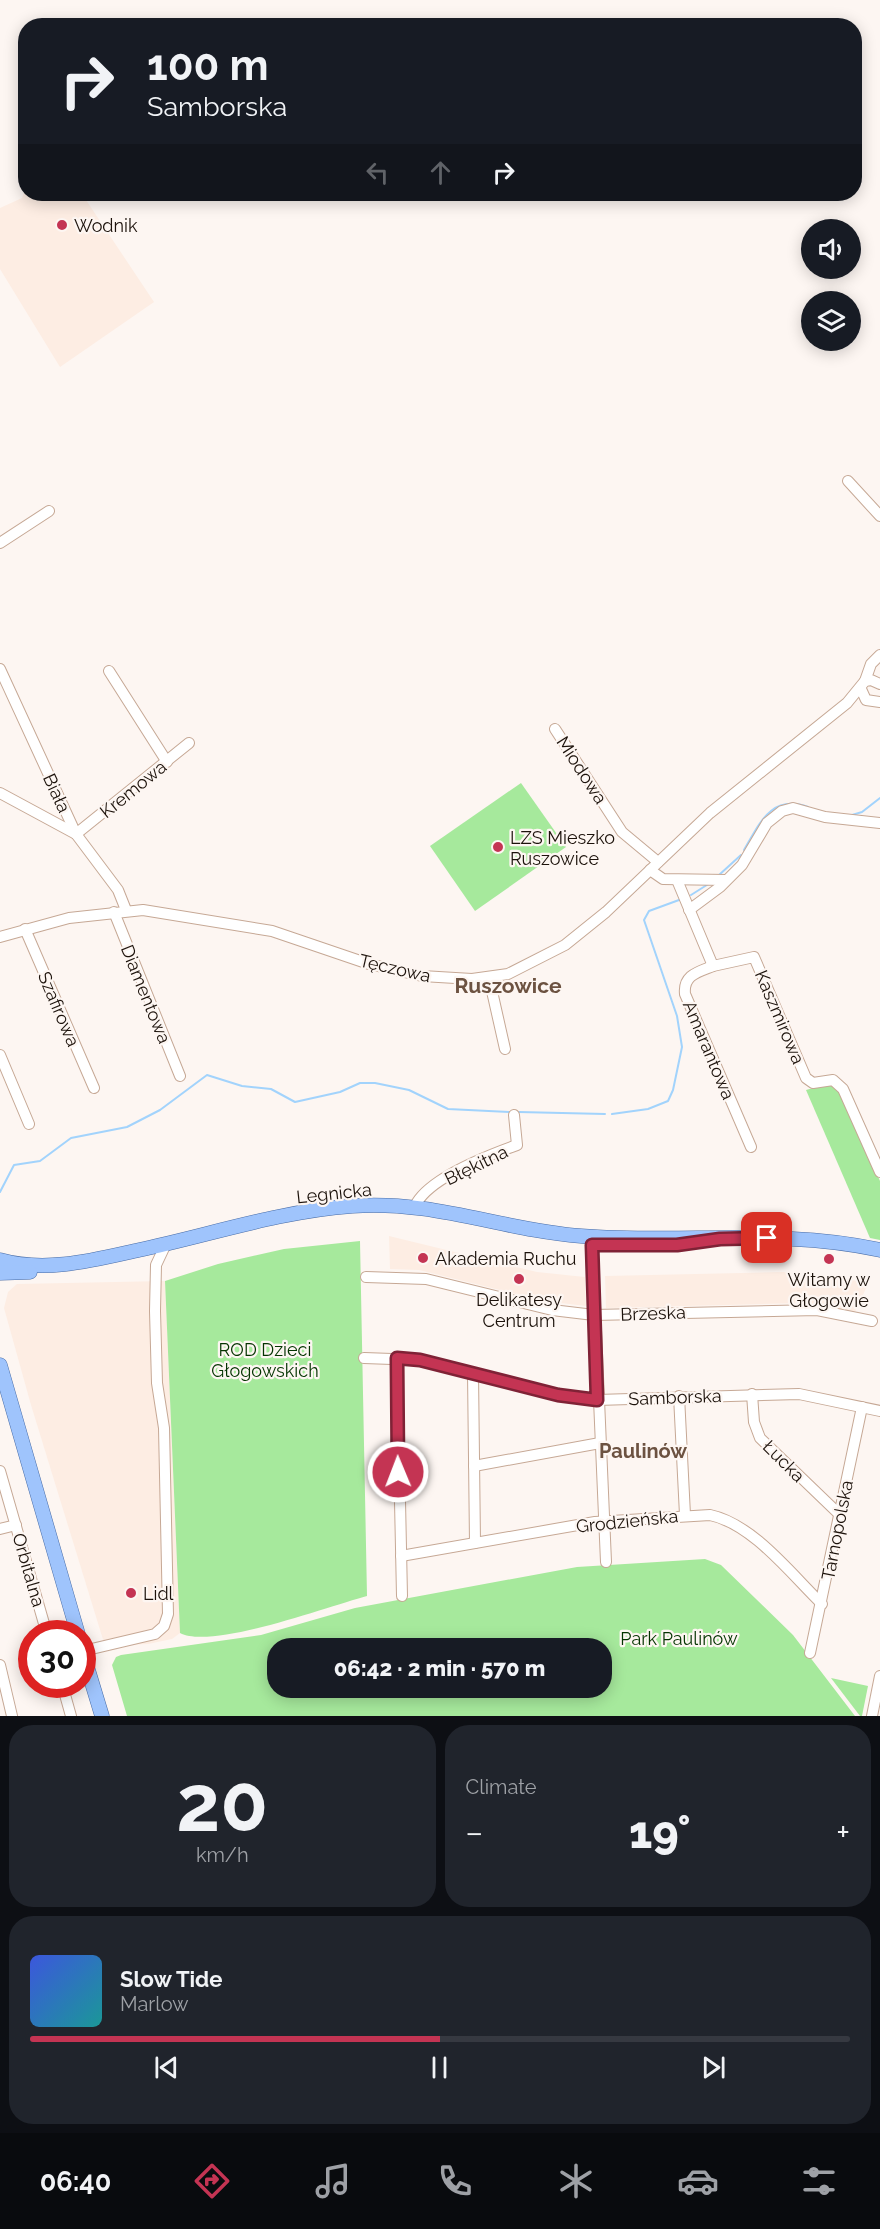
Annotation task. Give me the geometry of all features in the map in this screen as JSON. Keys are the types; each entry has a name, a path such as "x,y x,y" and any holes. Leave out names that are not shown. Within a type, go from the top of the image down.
{"main road":[{"name":"Legnicka","path":"0,1273 78,1271 145,1258 169,1246 323,1209 352,1206 415,1206 499,1222 551,1240 828,1240 880,1250"},
{"name":"Legnicka","path":"0,1260 62,1265 145,1258"},
{"path":"0,1365 74,1620"},
{"path":"96,1695 102,1716"}],"street":[{"path":"848,481 880,516"},
{"path":"0,543 49,511"},
{"path":"863,685 872,664 880,655"},
{"name":"Biała","path":"0,669 76,834 118,890 126,910"},
{"path":"109,671 167,762"},
{"path":"863,685 871,680 880,684"},
{"name":"Tęczowa","path":"0,937 69,918 126,910 157,911 272,932 359,961 422,976 456,980 489,978 521,969 553,953 606,912 710,813 847,703 863,685 876,703"},
{"name":"Tęczowa","path":"847,703 876,703"},
{"name":"Miodowa","path":"555,729 622,832 654,866"},
{"name":"Kremowa","path":"76,834 189,743"},
{"path":"0,793 76,834"},
{"path":"689,910 726,880 746,860 767,823 782,811 793,808 825,817 880,822"},
{"path":"654,866 663,879 726,880"},
{"path":"677,880 713,966"},
{"name":"Diamentowa","path":"114,912 180,1076"},
{"name":"Szafirowa","path":"26,929 94,1088"},
{"name":"Kaszmirowa","path":"713,966 754,957 806,1078 813,1083 833,1080 843,1089 880,1172"},
{"name":"Amarantowa","path":"713,966 688,978 684,987 685,994 750,1147"},
{"path":"489,978 505,1049"},
{"path":"0,1055 29,1124"},
{"name":"Błękitna","path":"415,1206 424,1193 456,1172 517,1145 514,1115"},
{"path":"592,1241 597,1400 606,1562"},
{"path":"96,1647 149,1636 161,1630 167,1620 169,1590 164,1428 157,1383 155,1325 145,1258 169,1246"},
{"name":"Brzeska","path":"366,1277 426,1279 552,1310 594,1315 817,1310 872,1321"},
{"name":"Samborska","path":"364,1358 420,1360 558,1395 597,1400 752,1394 813,1396 880,1411"},
{"path":"397,1358 402,1596"},
{"path":"473,1373 475,1543"},
{"name":"Łucka","path":"752,1394 754,1422 760,1438 840,1515"},
{"path":"679,1396 685,1515"},
{"name":"Tarnopolska","path":"810,1653 862,1407"},
{"path":"474,1466 600,1443"},
{"name":"Orbitalna","path":"0,1471 43,1620"},
{"name":"Grodzieńska","path":"401,1556 604,1522 685,1515 723,1517 744,1529 822,1604"},
{"path":"0,1529 16,1525"},
{"path":"0,1665 12,1716"},
{"path":"872,1716 880,1676"},
{"path":"66,1698 71,1716"}],"shaded area":[{"path":"18,200 87,201 154,302 60,367 0,269 0,208"},
{"path":"389,1236 537,1272 585,1277 586,1306 544,1301 419,1270 390,1269"},
{"path":"783,1272 837,1276 868,1284 855,1312 801,1303 606,1308 605,1276"},
{"path":"165,1281 180,1633 172,1639 148,1644 105,1646 31,1405 4,1308 8,1292 17,1284"}],"green space":[{"name":"LZS Mieszko Ruszowice","path":"521,783 566,847 475,911 430,846"},
{"path":"831,1083 841,1093 880,1181 880,1240 870,1238 806,1090"},
{"name":"ROD Dzieci Głogowskich","path":"360,1241 367,1596 300,1617 243,1631 196,1637 180,1633 165,1281 218,1264 284,1249"},
{"name":"Park Paulinów","path":"705,1559 721,1565 793,1635 855,1716 127,1716 112,1665 116,1657 261,1635 355,1608 577,1567"},
{"path":"831,1678 868,1686 862,1716 860,1716"}],"waterway":[{"path":"852,815 862,812 880,798"},
{"path":"744,850 768,813 785,804 808,807"},
{"path":"719,875 741,855"},
{"path":"691,895 710,883"},
{"path":"612,1114 648,1109 668,1101 673,1090 682,1047 677,1016 644,920 649,911 679,900"},
{"path":"0,1192 14,1165 40,1161 71,1138 127,1127 160,1110 207,1075 242,1086 271,1089 295,1102 340,1092 360,1083 375,1083 409,1090 448,1109 509,1112"},
{"path":"519,1112 605,1114"}],"place":[{"name":"Wodnik","path":"62,225"},
{"name":"LZS Mieszko Ruszowice","path":"498,847"},
{"name":"Akademia Ruchu","path":"423,1258"},
{"name":"Witamy w Głogowie","path":"829,1259"},
{"name":"Delikatesy Centrum","path":"519,1279"},
{"name":"Lidl","path":"131,1593"}],"district":[{"name":"Ruszowice","path":"508,985"},
{"name":"Paulinów","path":"643,1451"}],"route":[{"path":"398,1472 397,1358 420,1360 558,1395 597,1400 592,1245 677,1245 720,1239 767,1238"}]}
